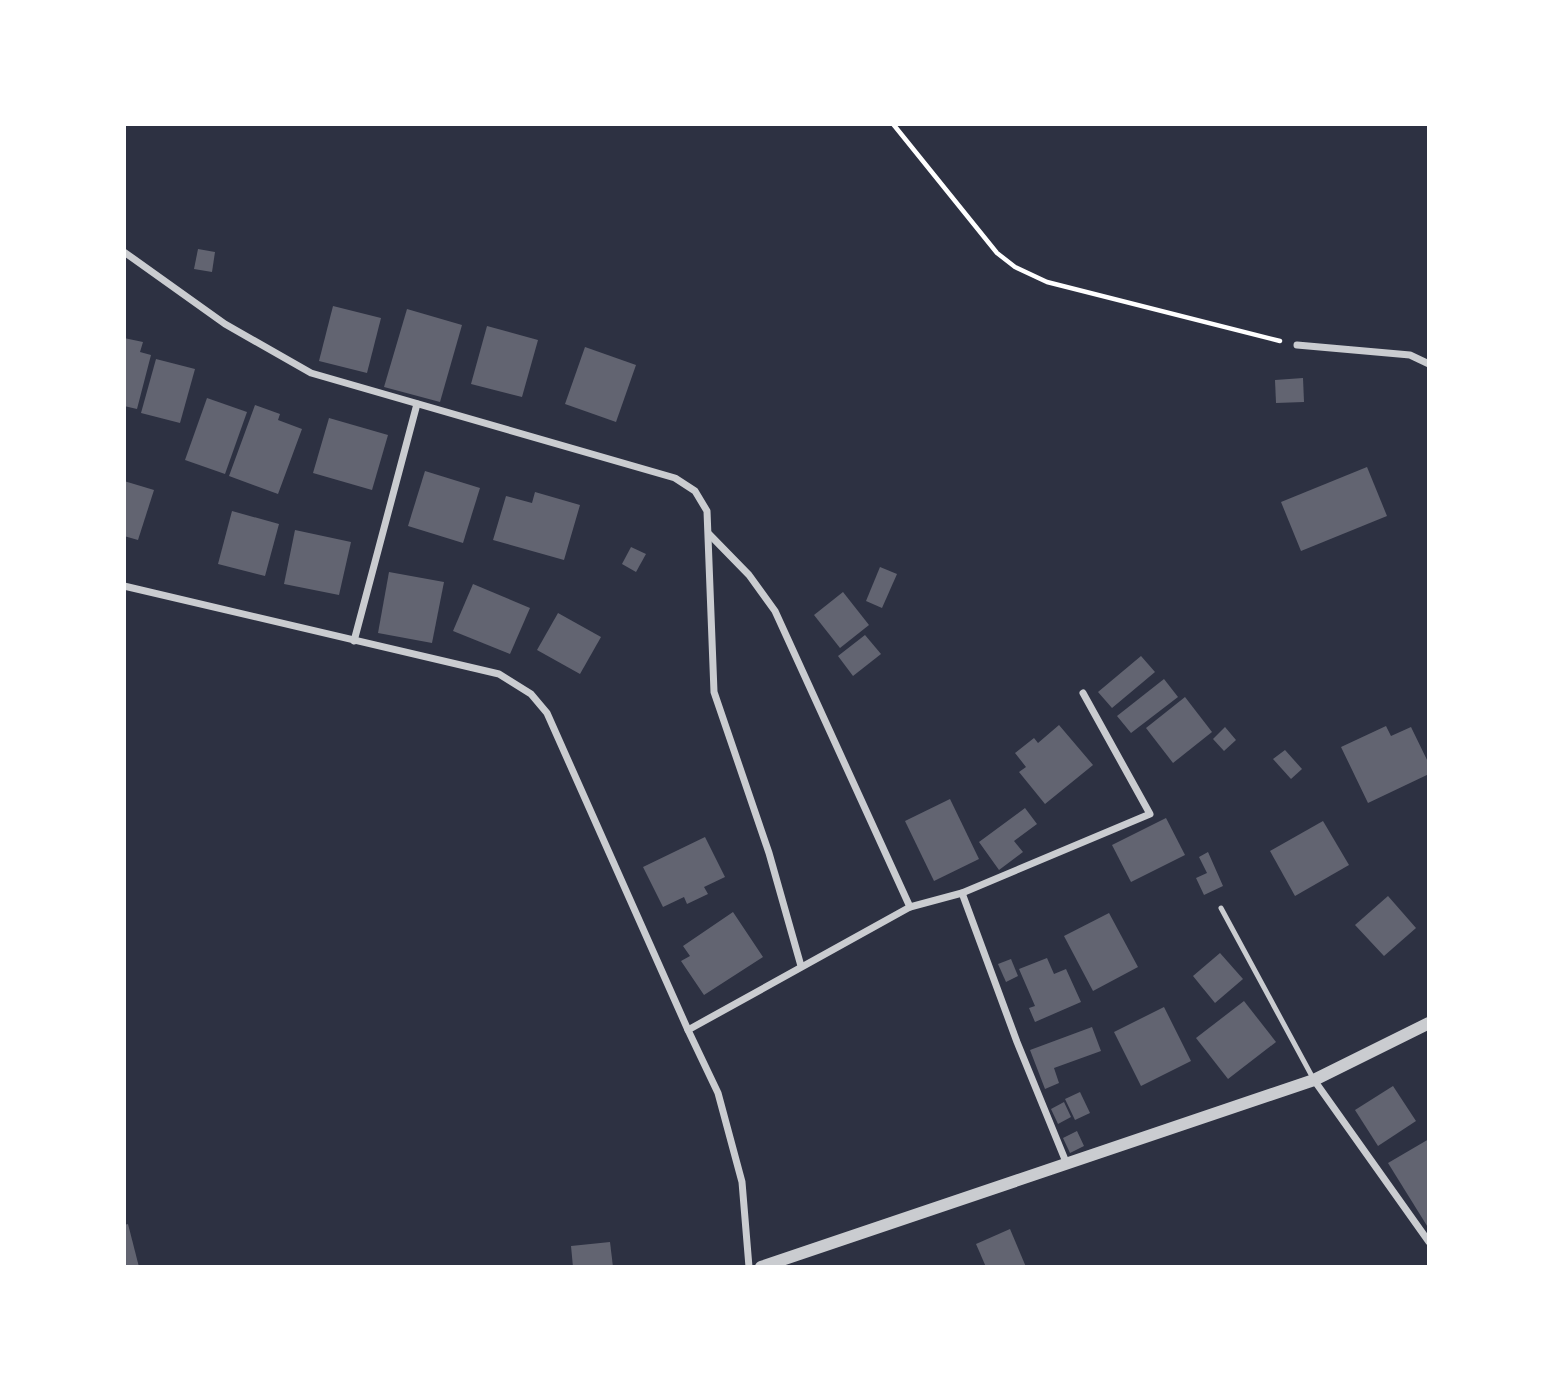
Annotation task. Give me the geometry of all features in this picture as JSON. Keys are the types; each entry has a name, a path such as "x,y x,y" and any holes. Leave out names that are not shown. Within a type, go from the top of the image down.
{"street":[{"path":"124,252 225,324 311,373 675,478 695,491 707,511 714,692 769,853 801,966"},
{"path":"1297,345 1410,355 1429,364"},
{"path":"354,641 418,404"},
{"path":"708,534 748,575 775,611 910,907"},
{"path":"124,586 499,674 531,694 547,713 718,1093 742,1182 749,1267"},
{"path":"688,1030 910,907 962,893 1150,814 1083,693"},
{"path":"962,893 1017,1042 1066,1162"},
{"path":"761,1267 1314,1080 1429,1023"},
{"path":"1314,1080 1429,1242"}],"lane":[{"path":"1221,908 1314,1080"}],"path":[{"path":"893,124 997,253 1015,267 1047,282 1297,345"}],"building":[{"path":"198,249 215,252 212,272 194,269"},
{"path":"333,306 381,318 367,373 319,361"},
{"path":"407,309 462,325 440,402 384,387"},
{"path":"487,326 538,340 522,397 471,384"},
{"path":"124,338 143,342 140,352 151,355 137,409 124,406"},
{"path":"585,347 636,365 616,422 565,404"},
{"path":"156,359 195,369 180,423 141,413"},
{"path":"1303,378 1304,402 1276,403 1275,380"},
{"path":"207,398 247,412 225,474 185,460"},
{"path":"255,405 280,414 278,420 302,429 278,494 229,476"},
{"path":"329,418 388,435 372,490 313,473"},
{"path":"1367,467 1387,516 1301,551 1281,502"},
{"path":"425,471 480,488 463,543 408,526"},
{"path":"124,481 154,490 138,540 124,536"},
{"path":"535,492 580,505 564,560 493,540 506,496 532,503"},
{"path":"232,511 279,524 265,576 218,564"},
{"path":"295,530 351,542 339,595 284,584"},
{"path":"631,547 646,554 636,572 622,564"},
{"path":"880,567 897,574 882,608 866,601"},
{"path":"389,572 444,582 432,643 378,633"},
{"path":"473,584 530,608 510,654 453,631"},
{"path":"843,592 869,625 840,648 814,615"},
{"path":"558,613 601,637 580,674 537,650"},
{"path":"865,635 881,654 853,676 838,656"},
{"path":"1141,656 1155,672 1112,708 1098,692"},
{"path":"1164,679 1178,697 1131,733 1117,716"},
{"path":"1185,697 1212,732 1173,763 1146,728"},
{"path":"1059,725 1093,765 1045,804 1019,772 1026,767 1015,753 1034,738 1038,743"},
{"path":"1386,726 1391,736 1411,727 1429,764 1429,774 1368,803 1341,747"},
{"path":"1225,727 1236,740 1224,751 1213,739"},
{"path":"1285,750 1302,769 1291,779 1273,759"},
{"path":"950,799 979,859 934,881 905,821"},
{"path":"1025,808 1037,824 1014,841 1023,852 999,870 979,842"},
{"path":"1166,818 1185,855 1131,882 1112,845"},
{"path":"1323,821 1349,865 1295,896 1270,851"},
{"path":"705,837 725,877 704,887 708,894 687,904 684,897 663,907 643,867"},
{"path":"1208,852 1223,886 1204,895 1196,878 1207,873 1199,857"},
{"path":"1388,896 1416,928 1384,956 1355,925"},
{"path":"733,912 763,957 704,995 681,961 690,956 683,946"},
{"path":"1109,913 1138,967 1093,991 1064,936"},
{"path":"1220,953 1243,979 1215,1003 1193,976"},
{"path":"1047,958 1054,974 1066,969 1081,1002 1035,1022 1029,1008 1035,1006 1019,969"},
{"path":"1011,959 1018,976 1006,982 998,964"},
{"path":"1244,1001 1276,1042 1228,1079 1196,1038"},
{"path":"1164,1007 1191,1061 1141,1086 1114,1032"},
{"path":"1092,1027 1101,1051 1054,1068 1059,1083 1045,1089 1030,1050"},
{"path":"1393,1086 1416,1121 1378,1146 1355,1110"},
{"path":"1080,1092 1090,1113 1075,1120 1065,1099"},
{"path":"1064,1102 1071,1117 1058,1124 1051,1109"},
{"path":"1077,1131 1084,1146 1070,1153 1063,1138"},
{"path":"1429,1139 1429,1229 1388,1163"},
{"path":"128,1224 139,1267 124,1267 124,1225"},
{"path":"1010,1229 1026,1267 986,1267 976,1244"},
{"path":"610,1242 613,1267 573,1267 571,1246"}]}
